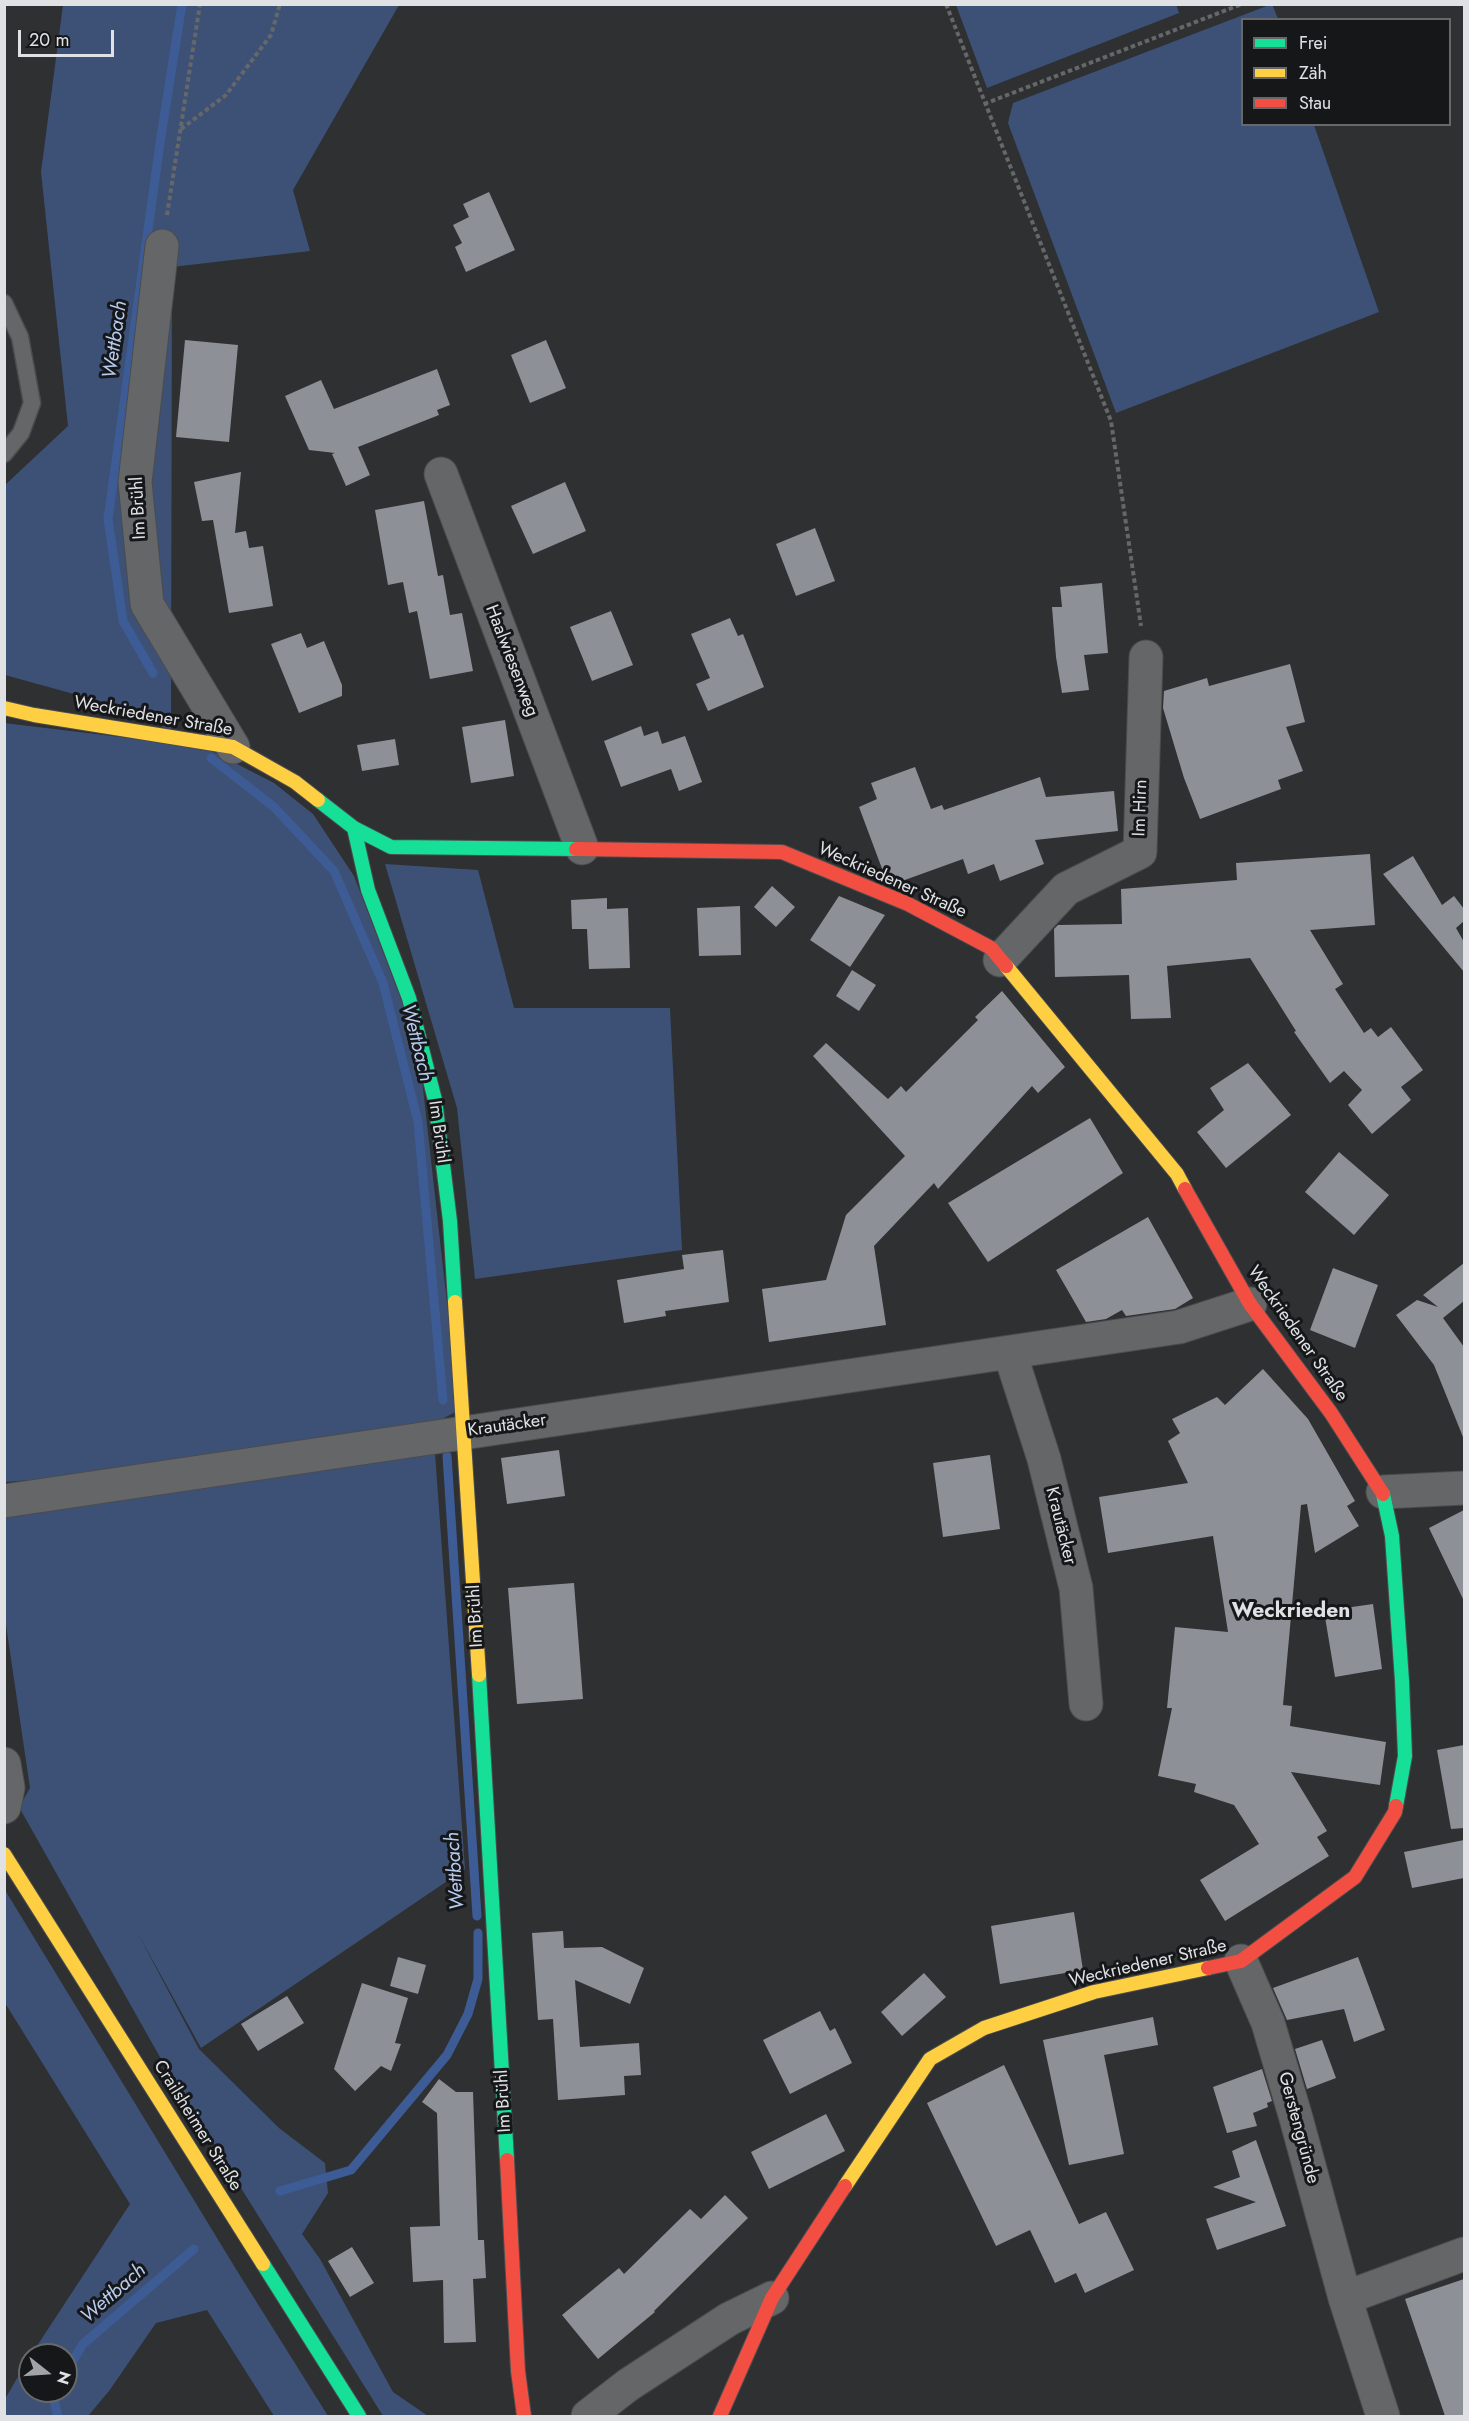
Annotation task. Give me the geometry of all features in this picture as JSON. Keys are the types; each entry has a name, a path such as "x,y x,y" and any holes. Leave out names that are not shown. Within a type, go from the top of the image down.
{"street":[{"name":"Im Brühl","path":"162,246 135,482 147,604 233,747"},
{"name":"Haalwiesenweg","path":"441,474 582,848"},
{"name":"Im Hirn","path":"1000,960 1066,889 1140,852 1146,657"},
{"name":"Weckriedener Straße","path":"4,708 34,715 233,747 295,782 354,828 391,847 782,852 908,904 991,948 1178,1174 1250,1305 1331,1413 1383,1492 1392,1536 1405,1756 1395,1812 1355,1877 1241,1961 1094,1992 984,2028 930,2059 772,2298 720,2416"},
{"name":"Im Brühl","path":"354,828 368,890 409,998 435,1100 450,1221 490,1854 517,2360 524,2416"},
{"name":"Krautäcker","path":"4,1501 1179,1327 1250,1305"},
{"name":"Krautäcker","path":"1010,1353 1044,1459 1076,1588 1086,1704"},
{"path":"1383,1492 1464,1488"},
{"path":"4,1764 8,1788 4,1807"},
{"name":"Crailsheimer Straße","path":"4,1854 359,2416"},
{"name":"Gerstengründe","path":"1241,1961 1268,2023 1345,2298 1383,2416"},
{"path":"1345,2298 1464,2254"},
{"path":"588,2416 628,2385 729,2319 772,2298"}],"lane":[{"path":"4,303 20,337 32,403 21,433 4,454"}],"path":[{"path":"162,246 200,4"},
{"path":"180,129 226,95 271,35 280,4"},
{"path":"946,4 1111,421 1146,657"},
{"path":"984,104 1242,4"}],"shaded area":[{"path":"1176,4 1179,13 987,88 956,5"},
{"path":"1272,4 1278,18 1241,18 1241,126 1314,126 1379,312 1116,413 1008,123 1013,103"},
{"path":"63,5 399,5 293,190 310,251 172,267 171,731 128,709 5,675 5,485 68,426 41,172"},
{"path":"4,723 204,747 274,783 313,814 354,876 418,1044 459,1410 433,1424 79,1476 5,1482"},
{"path":"385,864 478,870 514,1008 670,1008 682,1250 475,1279 457,1108"},
{"path":"435,1453 465,1869 201,2048 136,1930 199,2049 279,2128 325,2163 328,2193 302,2234 320,2259 393,2392 428,2416 383,2416 165,2066 19,1807 30,1788 5,1618 4,1514"},
{"path":"5,1890 328,2416 274,2416 207,2310 156,2323 109,2391 88,2416 5,2416 5,2399 18,2377 18,2403 78,2403 78,2343 39,2343 130,2204 5,2003"}],"building":[{"path":"489,192 515,250 466,272 455,247 462,243 453,225 469,217 463,204"},
{"path":"185,340 238,345 229,442 176,437"},
{"path":"546,340 566,388 530,403 511,355"},
{"path":"437,369 450,405 437,410 439,415 358,447 370,475 346,486 332,454 335,453 309,450 285,396 321,380 334,409"},
{"path":"241,472 235,533 246,531 249,548 263,546 273,606 229,613 213,520 202,521 194,482"},
{"path":"565,482 586,531 533,554 511,506"},
{"path":"424,501 438,576 443,575 450,615 462,613 473,671 430,679 417,611 409,613 403,582 388,585 375,510"},
{"path":"815,528 835,581 796,596 776,544"},
{"path":"1102,583 1108,653 1084,655 1089,690 1062,693 1056,657 1052,607 1062,607 1060,587"},
{"path":"611,611 633,665 592,681 570,627"},
{"path":"730,618 738,636 743,634 764,687 708,711 696,684 710,678 691,634"},
{"path":"301,633 307,648 324,641 342,685 342,696 299,713 271,644"},
{"path":"1290,664 1305,722 1286,727 1303,771 1278,780 1281,789 1200,819 1184,778 1163,708 1164,691 1207,678 1209,686"},
{"path":"505,720 514,776 471,783 462,727"},
{"path":"641,726 644,736 658,731 662,744 685,736 702,782 679,791 671,769 621,787 604,741"},
{"path":"395,739 399,765 362,771 357,745"},
{"path":"915,767 931,809 942,805 944,810 1040,777 1046,797 1114,791 1118,831 1035,840 1044,864 1000,881 994,864 968,874 963,859 902,881 884,874 859,807 877,799 871,783"},
{"path":"1370,854 1375,925 1310,930 1343,984 1335,989 1364,1033 1371,1028 1378,1037 1391,1027 1423,1070 1401,1087 1411,1100 1372,1134 1348,1105 1362,1090 1344,1071 1330,1083 1294,1032 1296,1031 1250,958 1167,966 1171,1018 1131,1019 1129,975 1055,977 1054,929 1058,925 1122,924 1121,889 1237,880 1236,863"},
{"path":"1413,856 1442,905 1454,896 1464,909 1464,921 1456,928 1464,942 1464,972 1383,874"},
{"path":"772,886 795,907 776,927 754,907"},
{"path":"839,896 885,915 850,967 810,940"},
{"path":"607,898 607,909 628,908 630,968 589,969 587,929 572,929 571,900"},
{"path":"740,906 741,955 699,956 697,908"},
{"path":"852,970 876,985 859,1011 836,996"},
{"path":"1002,991 1065,1067 1038,1093 1032,1086 938,1189 934,1183 874,1246 886,1325 769,1342 762,1289 826,1280 846,1215 905,1156 813,1056 826,1043 888,1099 901,1086 906,1092 978,1020 975,1017"},
{"path":"1248,1063 1291,1115 1226,1168 1197,1132 1224,1110 1210,1088"},
{"path":"1090,1118 1123,1173 988,1262 948,1203"},
{"path":"1339,1152 1389,1195 1354,1235 1305,1192"},
{"path":"1148,1217 1193,1298 1175,1309 1126,1316 1122,1310 1106,1319 1086,1322 1056,1270"},
{"path":"723,1250 729,1302 665,1311 666,1316 624,1323 617,1280 684,1269 682,1255"},
{"path":"1464,1263 1464,1301 1443,1318 1464,1347 1463,1437 1434,1365 1396,1315 1417,1300 1438,1307 1423,1295"},
{"path":"1333,1268 1378,1285 1355,1348 1310,1330"},
{"path":"1263,1369 1308,1419 1355,1501 1347,1506 1359,1526 1315,1553 1307,1504 1301,1505 1283,1705 1292,1706 1290,1726 1386,1742 1380,1785 1291,1772 1327,1831 1317,1837 1329,1856 1225,1921 1200,1880 1259,1844 1234,1805 1194,1792 1196,1784 1158,1776 1172,1708 1167,1708 1175,1627 1228,1632 1213,1536 1108,1553 1099,1497 1188,1483 1168,1441 1180,1433 1172,1419 1217,1397 1225,1405"},
{"path":"559,1450 565,1496 507,1504 501,1458"},
{"path":"990,1455 1000,1529 943,1537 933,1463"},
{"path":"1464,1510 1464,1601 1429,1528"},
{"path":"574,1583 583,1699 517,1704 508,1588"},
{"path":"1373,1604 1382,1669 1335,1677 1324,1611"},
{"path":"1464,1745 1464,1828 1451,1829 1437,1750"},
{"path":"1464,1840 1464,1878 1412,1888 1404,1852"},
{"path":"1074,1912 1083,1970 1000,1984 991,1926"},
{"path":"563,1931 564,1948 602,1947 644,1968 630,2004 575,1980 580,2047 639,2043 641,2075 624,2076 625,2095 558,2100 553,2019 538,2020 532,1933"},
{"path":"398,1957 426,1965 418,1994 390,1986"},
{"path":"1358,1957 1385,2030 1354,2042 1344,2009 1287,2020 1273,1988"},
{"path":"924,1973 946,1997 902,2036 881,2012"},
{"path":"362,1983 408,1998 395,2043 401,2044 391,2071 381,2066 355,2091 334,2069"},
{"path":"287,1996 304,2023 258,2051 241,2024"},
{"path":"820,2011 830,2031 835,2028 852,2063 790,2094 763,2040"},
{"path":"1153,2017 1158,2045 1104,2055 1124,2154 1069,2165 1043,2040"},
{"path":"1322,2040 1336,2078 1307,2089 1295,2049"},
{"path":"1004,2065 1079,2224 1106,2212 1134,2270 1085,2293 1076,2273 1055,2283 1030,2230 996,2246 927,2103"},
{"path":"1262,2069 1272,2101 1267,2103 1268,2107 1253,2113 1257,2126 1227,2133 1213,2087"},
{"path":"439,2079 456,2092 473,2092 478,2240 484,2240 486,2278 473,2279 476,2342 444,2343 443,2280 413,2282 410,2227 440,2226 437,2113 422,2102"},
{"path":"826,2114 845,2151 769,2189 751,2152"},
{"path":"1256,2140 1286,2226 1217,2250 1206,2219 1256,2202 1213,2187 1240,2177 1232,2151"},
{"path":"725,2195 748,2218 655,2312 598,2359 562,2315 619,2268 624,2274 690,2209 701,2219"},
{"path":"352,2247 374,2283 350,2297 328,2261"},
{"path":"1464,2279 1464,2416 1445,2416 1405,2299"}],"waterway":[{"name":"Wettbach","path":"153,673 123,621 108,519 160,143 182,4"},
{"name":"Wettbach","path":"211,758 274,807 334,871 383,983 418,1122 443,1400"},
{"name":"Wettbach","path":"447,1456 477,1916"},
{"name":"Wettbach","path":"280,2191 351,2170 447,2055 468,2014 478,1979 478,1933"},
{"name":"Wettbach","path":"78,2352 83,2344 194,2249"},
{"name":"Wettbach","path":"54,2403 58,2416"}],"traffic: fast":[{"path":"318,800 354,828 391,847 576,849"},
{"path":"354,828 368,890 409,998 435,1100 450,1221 455,1302"},
{"path":"1383,1494 1392,1536 1402,1681 1405,1756 1396,1806"},
{"path":"479,1675 507,2160"},
{"path":"263,2264 359,2416"}],"traffic: slow":[{"path":"4,708 34,715 233,747 295,782 318,800"},
{"path":"1006,966 1177,1174 1185,1189"},
{"path":"455,1302 479,1675"},
{"path":"4,1854 263,2264"},
{"path":"845,2186 930,2059 984,2028 1094,1992 1208,1968"}],"traffic: jam":[{"path":"576,849 782,852 908,904 991,948 1006,966"},
{"path":"1185,1189 1250,1304 1331,1413 1383,1494"},
{"path":"1208,1968 1241,1961 1355,1877 1395,1812 1396,1806"},
{"path":"507,2160 518,2371 524,2416"},
{"path":"720,2416 772,2298 845,2186"}],"district":[{"name":"Weckrieden","path":"1291,1612"}]}
